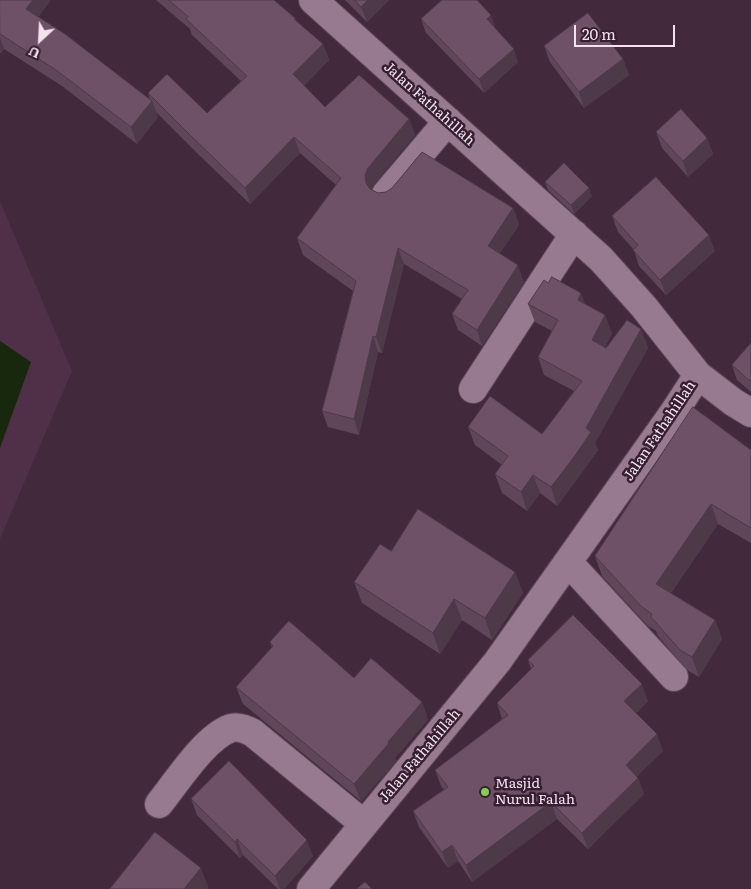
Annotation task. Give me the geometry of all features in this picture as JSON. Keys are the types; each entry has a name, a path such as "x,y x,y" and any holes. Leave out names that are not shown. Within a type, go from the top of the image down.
{"street":[{"name":"Jalan Fathahillah","path":"311,889 497,662 674,412 698,375 644,307 574,234 312,0"},
{"path":"386,194 448,121"},
{"path":"473,388 574,234"},
{"path":"698,375 733,402 751,413"},
{"path":"568,562 674,677"},
{"path":"159,804 212,738 232,728 242,727 253,733 364,824"}],"shaded area":[{"path":"0,201 72,371 0,539"},
{"path":"0,341 31,362 0,448"}],"building":[{"path":"0,0 33,0 26,9 65,34 152,101 131,127 56,70 0,34"},
{"path":"169,0 274,0 323,44 293,74 325,107 359,75 409,119 368,168 365,175 366,183 370,189 378,193 386,192 392,188 422,152 513,208 488,246 518,265 477,330 452,314 468,290 398,248 376,337 373,336 354,419 322,411 356,281 297,238 341,178 294,137 245,188 148,93 167,74 207,113 247,76 186,19 188,17"},
{"path":"355,0 368,0 361,7"},
{"path":"442,0 477,0 491,15 487,19 514,49 479,79 421,19"},
{"path":"588,13 623,59 579,92 544,46"},
{"path":"681,109 707,138 683,161 656,132"},
{"path":"564,163 589,188 571,205 545,182"},
{"path":"656,177 709,235 660,280 633,250 638,245 612,216"},
{"path":"552,277 581,293 578,300 605,315 592,340 606,348 627,320 641,329 586,428 591,432 574,457 551,487 533,475 521,492 495,474 508,456 468,427 490,396 542,434 582,381 538,357 558,320 528,304 544,280 548,283"},
{"path":"751,343 751,382 732,365"},
{"path":"693,407 751,450 751,528 711,504 656,584 715,620 692,657 680,650 651,617 652,614 641,606 595,556"},
{"path":"418,509 515,572 485,618 454,599 433,633 354,582 380,544 391,551"},
{"path":"573,615 642,684 624,701 657,734 626,765 638,778 582,833 551,802 466,865 452,845 442,852 413,811 448,787 435,770 508,715 497,703 534,666 528,660"},
{"path":"289,621 354,678 371,658 422,702 354,784 236,687 273,646 270,642"},
{"path":"229,761 307,840 275,876 237,839 235,842 191,799"},
{"path":"155,832 201,868 184,889 110,889"},
{"path":"365,882 372,889 357,889"}],"place":[{"name":"Masjid Nurul Falah","path":"485,792"}]}
